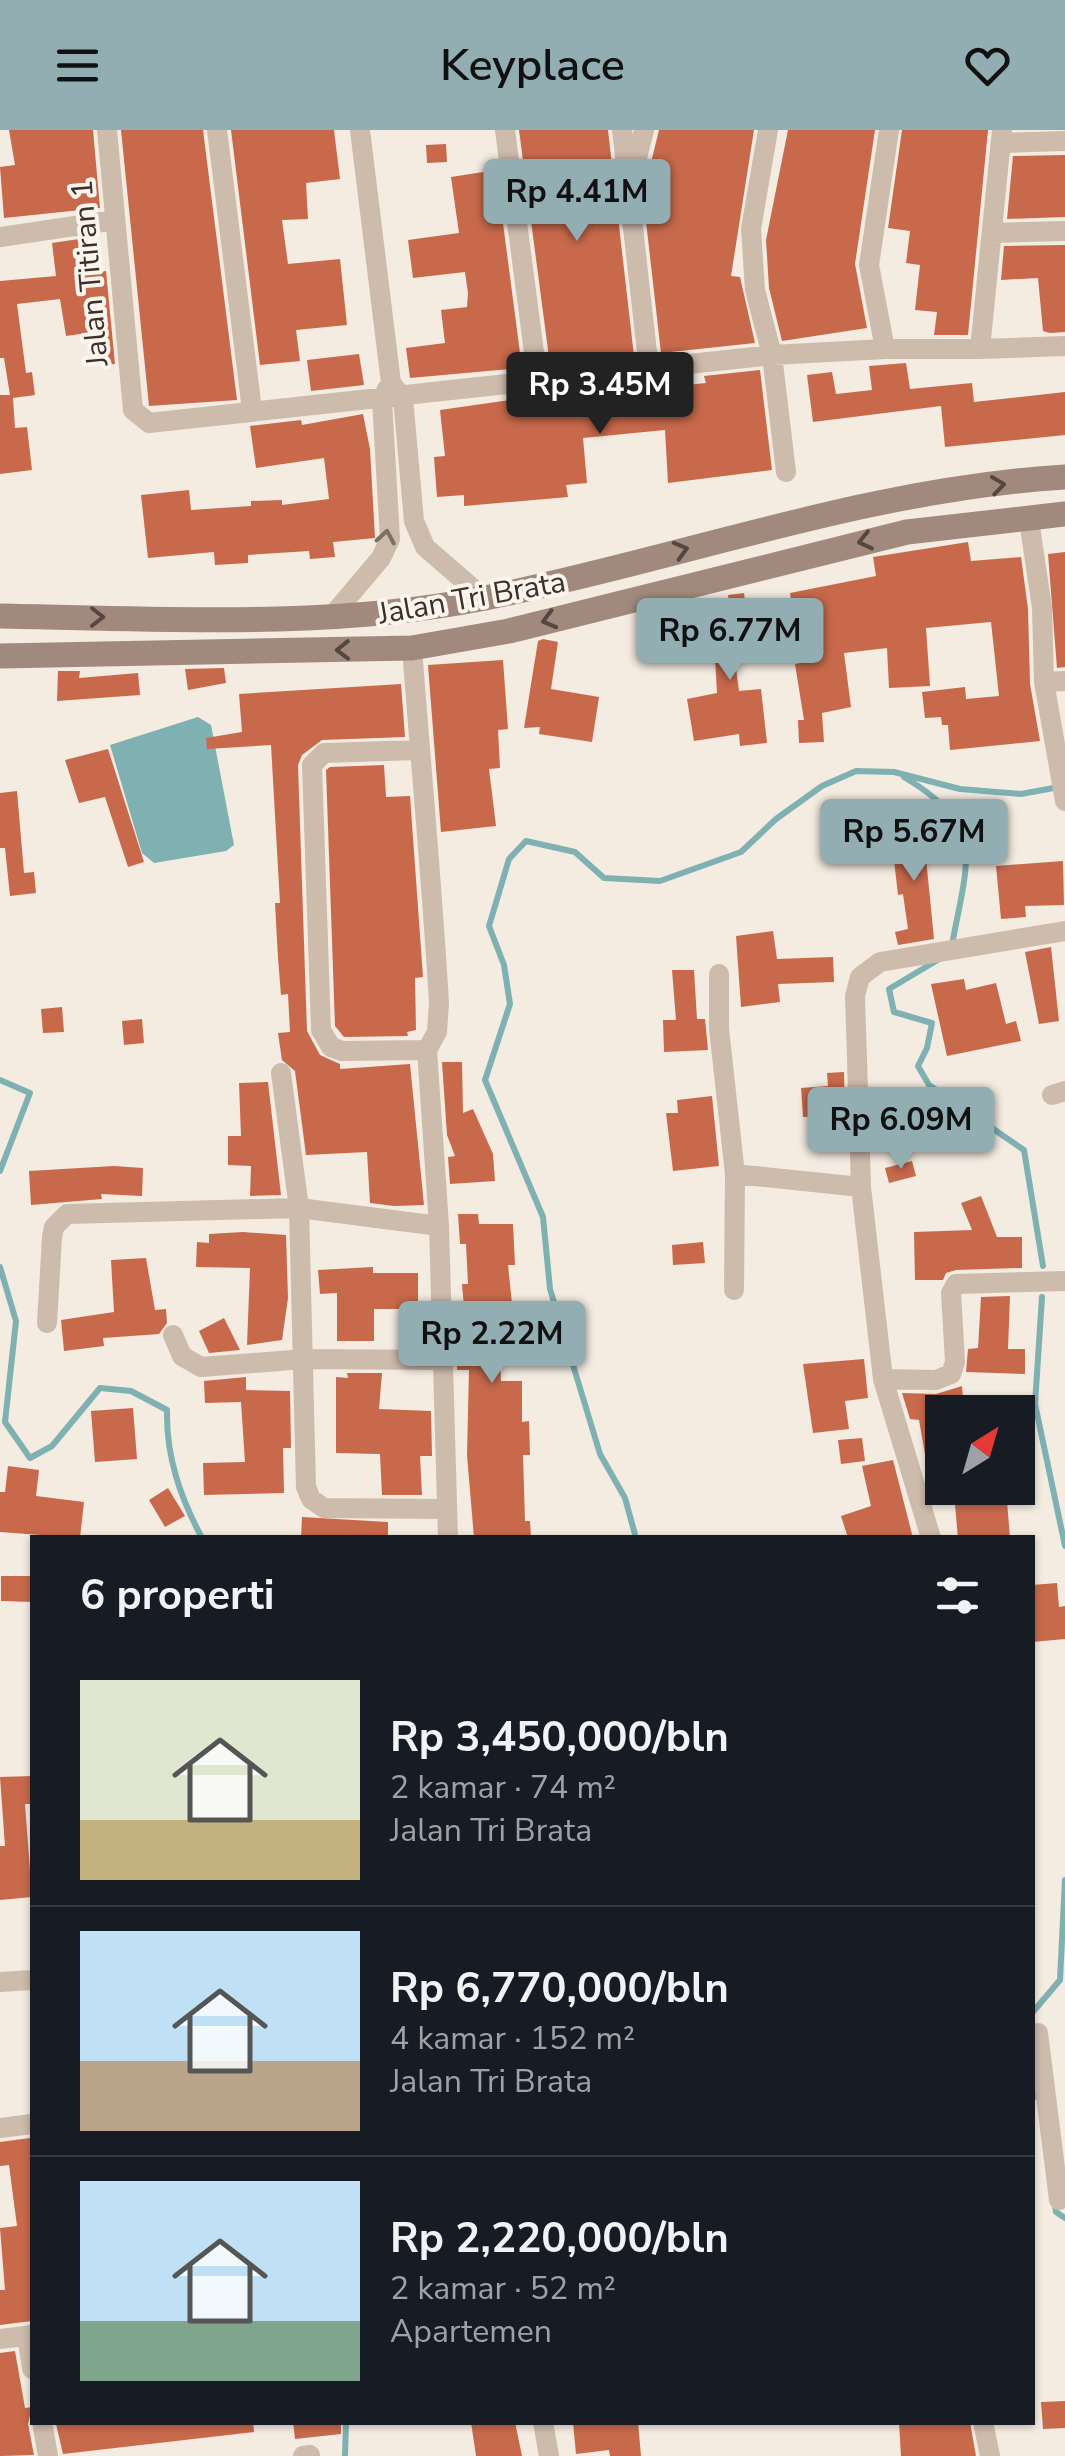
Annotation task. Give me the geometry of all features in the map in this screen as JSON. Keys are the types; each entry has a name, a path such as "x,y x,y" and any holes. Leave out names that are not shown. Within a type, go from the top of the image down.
{"street":[{"name":"Jalan Titiran 1","path":"107,130 133,410 150,423 252,410"},
{"path":"217,130 252,410 538,383 772,355 1065,346"},
{"path":"360,130 392,394 414,521 446,569 484,598"},
{"path":"505,130 538,383"},
{"path":"622,130 650,370"},
{"path":"630,190 644,130"},
{"path":"768,130 750,229 756,290 772,355 786,472"},
{"path":"885,349 869,265 889,130"},
{"path":"980,349 1002,137 1065,141"},
{"path":"0,236 115,220"},
{"path":"992,233 1065,231"},
{"path":"332,616 380,558 390,538 392,394"},
{"name":"Jalan Tri Brata","path":"0,616 332,616 484,598 866,504 1065,477"},
{"name":"Jalan Tri Brata","path":"0,656 412,648 509,630 907,532 1065,514"},
{"path":"1029,520 1054,682 1057,759 1065,801"},
{"path":"630,565 636,597"},
{"path":"172,617 173,650"},
{"path":"412,648 418,750 428,810 439,1003 437,1032 427,1050 439,1226 448,1535"},
{"path":"418,750 319,755 312,765 321,1030 331,1046 342,1051 427,1050"},
{"path":"930,1535 883,1379 860,1187 855,996 860,977 880,962 1065,930"},
{"path":"720,974 719,1029 735,1174 734,1290"},
{"path":"281,1072 298,1208 306,1487 311,1500 324,1508 447,1509"},
{"path":"735,1174 860,1187"},
{"path":"48,1324 52,1237 54,1226 67,1214 298,1208 439,1226"},
{"path":"883,1379 936,1380 951,1374 956,1362 951,1294 956,1284 1065,1280"},
{"path":"173,1336 182,1356 201,1367 305,1359 442,1360"},
{"path":"0,1982 30,1986"},
{"path":"1038,2033 1038,2081 1059,2200"},
{"path":"0,2128 30,2124"},
{"path":"0,2338 30,2336"},
{"path":"43,2425 48,2456"},
{"path":"543,2425 548,2456"},
{"path":"983,2425 990,2456"}],"water":[{"path":"198,717 211,725 234,845 226,851 154,863 142,853 110,745"}],"building":[{"path":"9,130 93,130 100,208 4,218 0,167 15,165"},
{"path":"121,130 203,130 237,400 149,406"},
{"path":"231,130 334,130 340,179 306,183 308,219 282,220 288,264 340,259 347,325 296,330 300,361 260,365"},
{"path":"519,130 608,130 634,356 550,365"},
{"path":"659,130 754,130 731,276 740,277 755,343 661,353 643,195"},
{"path":"788,130 875,130 855,264 867,328 782,341 769,288 766,240"},
{"path":"902,130 988,130 968,335 934,335 937,312 915,310 920,265 906,263 910,231 888,228"},
{"path":"446,144 447,162 427,163 426,145"},
{"path":"1065,155 1065,217 1007,219 1013,156"},
{"path":"496,170 522,368 410,378 406,348 445,343 441,310 467,307 468,293 465,272 413,278 408,240 459,233 451,177"},
{"path":"86,238 91,273 106,271 115,364 104,365 101,331 66,336 60,299 17,304 26,373 32,372 35,395 13,398 15,428 27,427 32,470 0,474 0,395 10,395 4,358 0,358 0,281 56,276 52,243"},
{"path":"1065,245 1065,332 1050,333 1043,331 1038,278 1001,280 1004,246"},
{"path":"359,354 364,385 311,391 307,360"},
{"path":"906,363 910,389 972,383 974,402 1065,392 1065,435 945,447 941,406 813,422 807,375 832,372 836,394 872,390 869,366"},
{"path":"760,370 772,470 668,483 665,430 583,438 587,483 566,485 568,497 464,506 464,495 437,497 434,457 445,456 440,410 579,390 580,396 706,383 704,376"},
{"path":"363,414 370,449 375,538 333,542 335,557 310,559 309,551 248,555 248,563 215,565 214,552 148,558 141,495 189,490 191,510 251,506 251,501 282,500 282,505 329,499 324,458 256,468 250,426 301,420 302,425"},
{"path":"968,542 971,561 1021,557 1028,609 1030,684 1040,741 950,750 948,725 942,725 941,717 925,718 922,692 965,687 966,699 999,696 991,622 926,628 930,686 889,688 887,648 844,653 851,707 822,713 824,742 799,743 798,720 804,720 795,664 801,663 790,593 876,576 873,557"},
{"path":"1065,552 1065,667 1057,668 1048,554"},
{"path":"744,593 752,658 735,660 739,691 761,689 767,743 740,746 739,734 694,741 687,699 717,693 712,605 729,603 728,595"},
{"path":"538,641 558,642 551,689 599,697 592,742 539,734 540,727 524,728"},
{"path":"503,660 508,729 498,730 500,768 489,769 496,826 441,832 428,665"},
{"path":"224,668 226,683 188,690 185,669"},
{"path":"58,671 80,671 79,678 138,673 140,695 57,701"},
{"path":"401,684 405,737 322,740 302,755 298,765 307,1031 320,1055 340,1064 340,1069 410,1064 424,1205 394,1206 370,1203 367,1152 306,1155 295,1071 282,1060 278,1033 290,1032 288,994 281,995 278,958 275,903 280,903 271,745 207,749 206,738 242,732 239,694"},
{"path":"108,749 144,862 128,867 105,797 79,803 65,760"},
{"path":"384,765 386,797 410,796 423,977 415,978 416,1030 407,1032 408,1036 344,1037 335,1026 326,770"},
{"path":"17,791 24,873 34,872 36,893 10,896 5,848 0,848 0,793"},
{"path":"928,827 932,847 925,848 934,939 898,945 895,932 908,929 903,894 898,895 891,834"},
{"path":"1063,861 1064,905 1025,906 1026,917 1001,919 996,866"},
{"path":"773,931 777,959 833,957 834,982 778,984 780,1002 741,1007 736,936"},
{"path":"1051,947 1059,1021 1039,1024 1025,952"},
{"path":"672,970 694,970 697,1019 705,1019 708,1050 664,1052 663,1020 676,1020"},
{"path":"964,979 966,990 996,983 1006,1024 1016,1021 1021,1041 947,1056 931,984"},
{"path":"62,1007 64,1032 43,1033 41,1009"},
{"path":"142,1019 144,1043 124,1045 122,1021"},
{"path":"442,1062 462,1062 463,1113 473,1109 493,1154 495,1181 450,1184 448,1157 455,1156 447,1135"},
{"path":"844,1072 845,1115 803,1117 801,1088 828,1086 827,1073"},
{"path":"268,1082 281,1195 250,1196 251,1166 228,1165 228,1136 241,1136 239,1083"},
{"path":"712,1096 719,1166 673,1171 666,1113 678,1113 677,1100"},
{"path":"912,1161 916,1176 889,1183 885,1168"},
{"path":"143,1168 142,1196 101,1194 102,1199 31,1205 29,1171"},
{"path":"981,1196 997,1237 1022,1237 1022,1268 956,1270 946,1273 943,1280 915,1280 914,1232 972,1230 961,1203"},
{"path":"458,1214 478,1214 479,1224 513,1224 515,1265 508,1265 513,1313 498,1314 501,1381 522,1381 522,1422 529,1421 530,1455 523,1455 525,1521 530,1521 531,1535 474,1535 467,1455 469,1370 457,1370 456,1331 466,1330 462,1284 468,1284 466,1244 460,1244"},
{"path":"209,1234 286,1235 288,1298 282,1340 247,1345 250,1268 196,1267 197,1242 209,1243"},
{"path":"703,1242 705,1263 673,1265 672,1245"},
{"path":"146,1258 155,1310 166,1309 167,1323 159,1334 103,1338 104,1346 64,1351 61,1320 114,1312 111,1260"},
{"path":"373,1267 373,1273 418,1273 418,1309 374,1309 374,1341 337,1341 337,1293 320,1294 318,1270"},
{"path":"1010,1296 1008,1349 1025,1349 1025,1374 966,1372 968,1349 978,1348 981,1297"},
{"path":"224,1318 240,1350 209,1353 199,1331"},
{"path":"864,1359 868,1398 845,1401 849,1429 813,1433 803,1364"},
{"path":"347,1373 382,1373 379,1409 431,1411 432,1456 420,1456 422,1495 382,1495 380,1454 336,1453 336,1377 348,1378"},
{"path":"246,1377 246,1390 290,1391 291,1448 283,1448 284,1493 204,1495 203,1463 245,1462 241,1402 205,1403 204,1381"},
{"path":"962,1386 963,1395 925,1395 925,1454 919,1420 910,1419 902,1393 936,1394"},
{"path":"133,1408 137,1459 95,1462 91,1411"},
{"path":"862,1438 865,1461 841,1464 838,1440"},
{"path":"893,1460 912,1535 847,1535 841,1516 871,1506 862,1466"},
{"path":"8,1466 39,1470 36,1496 84,1502 80,1535 0,1532 0,1492 5,1492"},
{"path":"168,1488 185,1516 165,1527 149,1500"},
{"path":"955,1505 1007,1505 1010,1535 958,1535"},
{"path":"302,1517 388,1522 388,1535 301,1535"},
{"path":"1,1576 30,1576 30,1602 1,1601"},
{"path":"1057,1583 1059,1607 1065,1606 1065,1639 1035,1642 1035,1585"},
{"path":"30,1776 30,1804 25,1804 30,1897 0,1900 0,1846 5,1846 0,1777"},
{"path":"30,2138 30,2321 0,2325 0,2290 5,2290 0,2228 17,2226 9,2165 0,2166 0,2142"},
{"path":"15,2351 25,2408 30,2407 28,2424 34,2455 0,2456 0,2353"},
{"path":"1065,2401 1065,2428 1043,2429 1041,2402"},
{"path":"56,2425 253,2425 254,2432 63,2454"},
{"path":"293,2425 341,2425 341,2434 295,2439"},
{"path":"471,2425 516,2425 522,2456 476,2456"},
{"path":"573,2425 638,2425 641,2456 610,2456 609,2450 576,2454"},
{"path":"899,2425 971,2425 976,2456 901,2456"}],"waterway":[{"path":"635,1535 625,1498 600,1454 550,1289 543,1217 485,1080 510,1004 504,965 489,926 509,859 526,841 575,852 604,878 660,881 741,852 776,819 822,786 856,771 894,772 960,789 1021,794 1059,787"},
{"path":"904,777 931,795 960,830 966,868 952,945"},
{"path":"941,958 889,989 894,1012 932,1023 918,1066 929,1085 1024,1150 1043,1266"},
{"path":"0,1080 30,1093 0,1171"},
{"path":"0,1267 16,1321 5,1422 30,1458 52,1446 100,1388 131,1391 167,1410 176,1476 201,1535"},
{"path":"1042,1297 1035,1404 1065,1546"},
{"path":"1035,2009 1060,1980 1065,1880"},
{"path":"1035,2090 1038,2098"},
{"path":"1055,2205 1056,2212 1065,2218"},
{"path":"345,2456 346,2425"}]}
